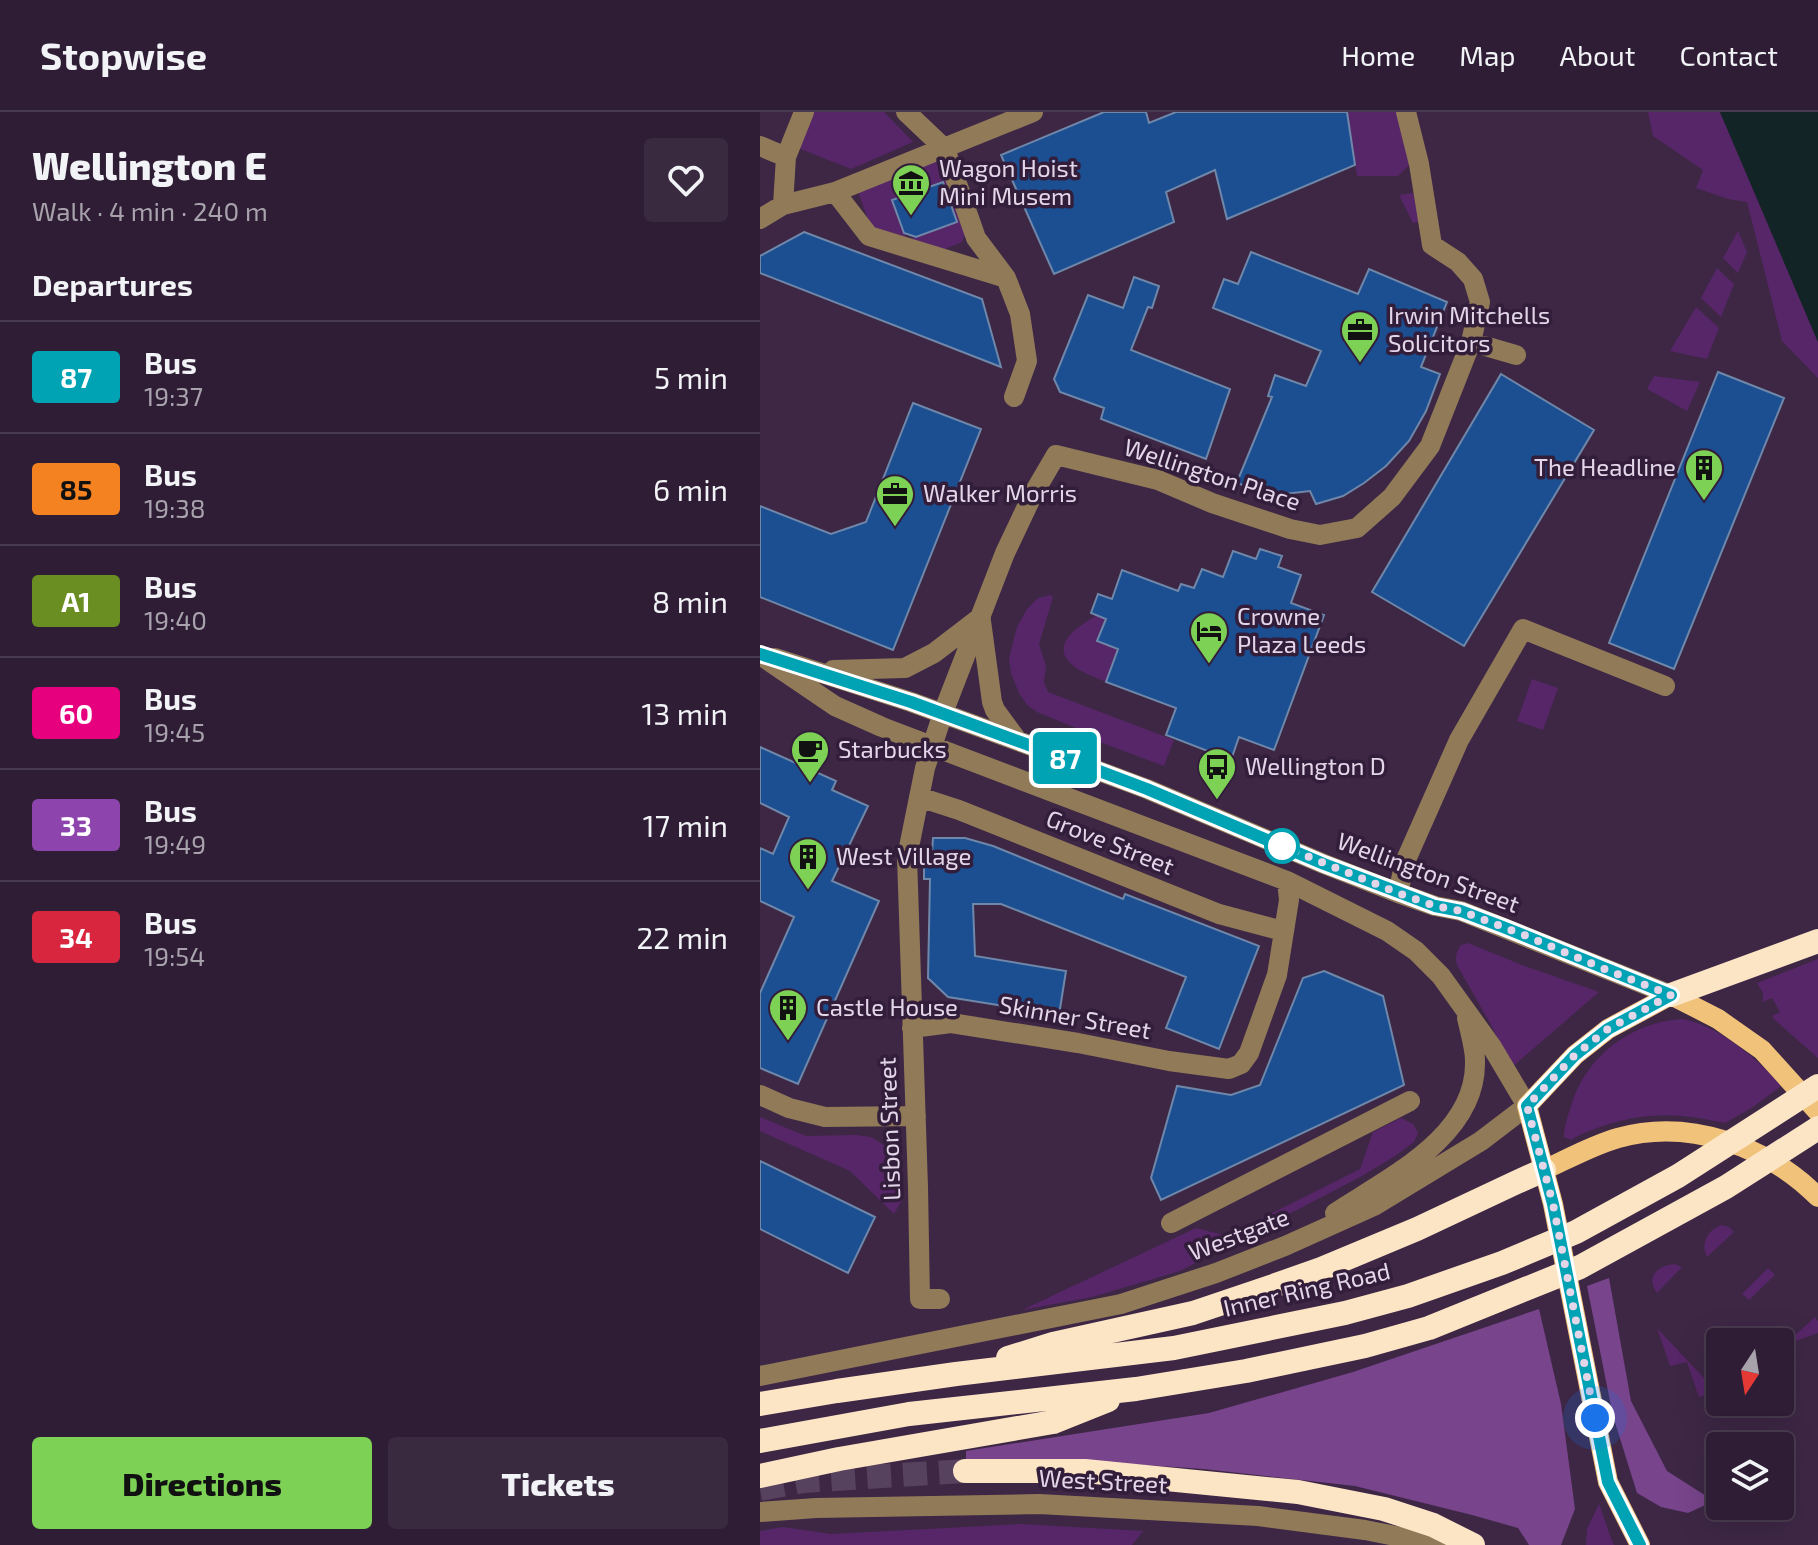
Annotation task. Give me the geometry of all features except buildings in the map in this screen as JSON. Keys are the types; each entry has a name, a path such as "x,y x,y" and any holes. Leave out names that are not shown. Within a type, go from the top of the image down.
{"highway":[{"path":"1671,995 1818,941"},
{"name":"Inner Ring Road","path":"760,1404 956,1374 1174,1348 1345,1313 1408,1296 1502,1263 1576,1232 1678,1176 1818,1086"},
{"path":"760,1441 909,1414 1136,1389 1246,1371 1365,1346 1429,1328 1580,1267 1726,1187 1818,1128"},
{"path":"956,1374 1053,1344 1193,1313 1273,1286 1406,1234 1544,1170"},
{"path":"760,1476 1053,1422 1136,1389"},
{"path":"965,1471 1085,1471 1298,1492 1384,1509 1433,1525 1473,1545"}],"main road":[{"name":"Westgate","path":"1527,1106 1575,1055 1608,1029 1671,995"},
{"path":"1671,995 1718,1019 1762,1050 1818,1112"},
{"path":"1527,1106 1544,1170 1608,1482 1640,1545"},
{"path":"1544,1170 1619,1138 1662,1131 1708,1134 1755,1152 1800,1180 1818,1197"}],"street":[{"path":"783,205 786,157 804,112"},
{"path":"906,112 920,119 945,149 976,238 1006,278 1020,314 1027,361 1014,397"},
{"path":"760,219 783,205 835,192 1033,112"},
{"name":"Wellington Place","path":"932,748 943,713 1019,525 1056,455 1158,480 1212,503 1290,529 1320,535 1357,528 1392,497 1430,446 1471,342 1480,302 1473,279 1458,262 1432,245 1419,164 1406,112"},
{"path":"760,146 786,157"},
{"path":"835,192 869,236 1006,278"},
{"path":"1471,342 1516,355"},
{"path":"818,671 905,668 934,653 981,617"},
{"name":"Wellington Place","path":"981,617 992,702 1018,741"},
{"path":"1398,893 1405,862 1459,740 1523,629 1665,686"},
{"name":"Wellington Street","path":"760,654 943,713 1147,789 1324,864 1435,906 1461,911 1671,995"},
{"name":"Wellington Street","path":"760,654 835,706 932,748 1287,881 1387,931 1416,951 1441,976 1492,1047 1527,1106"},
{"name":"Lisbon Street","path":"932,748 907,857 920,1299 940,1299"},
{"name":"Grove Street","path":"919,797 959,810 1219,914 1283,931"},
{"path":"1283,931 1289,900 1287,881"},
{"name":"Skinner Street","path":"912,1028 951,1023 1229,1069 1241,1064 1249,1053 1277,975 1283,931"},
{"path":"1285,1246 1409,1164 1452,1127 1472,1084 1475,1061 1465,1010"},
{"path":"760,1095 789,1108 825,1117 916,1116"},
{"name":"Westgate","path":"1171,1223 1410,1101"},
{"name":"Westgate","path":"760,1376 1121,1304 1216,1273 1374,1206 1481,1141 1527,1106"},
{"name":"West Street","path":"760,1512 1039,1504 1258,1516 1365,1530 1441,1545"}],"shaded area":[{"path":"813,112 884,112 913,142 851,169 798,148"},
{"path":"1347,112 1398,112 1412,162 1398,176 1357,176"},
{"path":"1648,112 1720,112 1818,342 1818,378 1782,341 1747,202 1696,188 1703,170 1653,136"},
{"path":"1720,112 1818,112 1818,342"},
{"path":"940,160 967,230 962,242 938,252 872,231 857,189","holes":["943,182 957,222 907,240 893,200"]},
{"path":"1413,193 1422,221 1413,223 1399,195"},
{"path":"1738,231 1747,252 1738,273 1723,258"},
{"path":"1717,268 1734,284 1721,317 1701,298"},
{"path":"1696,307 1719,328 1707,359 1670,351"},
{"path":"1654,376 1700,382 1687,411 1647,389"},
{"path":"1053,597 1039,644 1046,666 1044,682 1048,692 1174,740 1164,766 1089,738 1078,729 1037,712 1027,705 1019,693 1009,658 1017,627 1027,609 1038,598"},
{"path":"1097,615 1106,619 1098,641 1118,649 1106,682 1073,666 1064,652 1064,644 1070,635"},
{"path":"1532,679 1558,688 1543,730 1517,721"},
{"path":"1468,943 1599,992 1512,1067 1457,965 1458,950"},
{"path":"1818,959 1818,1058 1775,1020 1772,1016 1780,1012 1772,998 1763,1002 1763,993 1757,983"},
{"path":"1682,1019 1709,1028 1736,1044 1780,1087 1725,1123 1680,1116 1652,1116 1606,1125 1571,1140 1564,1137 1566,1121 1578,1088 1599,1058 1613,1045 1645,1027"},
{"path":"760,1117 806,1136 871,1137 887,1147 899,1163 902,1200 894,1214 850,1171 760,1131"},
{"path":"1401,1118 1413,1124 1418,1133 1414,1142 1395,1156 1180,1271 1092,1297 1022,1310 1196,1228 1227,1236 1360,1169 1373,1132"},
{"path":"1722,1225 1734,1232 1707,1257 1704,1247 1707,1237"},
{"path":"1674,1264 1682,1267 1657,1293 1652,1282 1655,1273"},
{"path":"1768,1268 1775,1275 1749,1300 1742,1294"},
{"path":"1609,1278 1631,1401 1667,1471 1706,1496 1706,1505 1688,1513 1661,1507 1637,1493 1613,1416 1587,1286"},
{"path":"1539,1309 1561,1404 1575,1509 1561,1545 1529,1545 1518,1528 1355,1486 1204,1469 1086,1461 966,1463 966,1451 1209,1413 1353,1372"},
{"path":"1815,1317 1818,1333 1794,1342 1794,1336"},
{"path":"1657,1328 1706,1380 1706,1395 1699,1397 1687,1362 1670,1366"},
{"path":"1599,1504 1614,1545 1586,1545 1587,1529"},
{"path":"1021,1524 1143,1531 1132,1545 760,1545 760,1531 783,1527 831,1534"}],"tunnel":[{"path":"760,1489 804,1481 965,1471"}],"bus line":[{"name":"87","path":"760,654 911,702 1070,760 1324,864 1435,906 1461,911 1671,995 1608,1029 1575,1055 1527,1106 1553,1204 1608,1482 1640,1545"}],"place":[{"name":"Wagon Hoist Mini Musem","path":"911,217"},
{"name":"Irwin Mitchells Solicitors","path":"1360,364"},
{"name":"The Headline","path":"1704,502"},
{"name":"Walker Morris","path":"895,528"},
{"name":"Crowne Plaza Leeds","path":"1209,665"},
{"name":"Starbucks","path":"810,784"},
{"name":"Wellington D","path":"1217,801"},
{"name":"West Village","path":"808,891"},
{"name":"Castle House","path":"788,1042"}],"route":[{"path":"1282,846 1398,893 1461,911 1524,935 1671,995 1608,1029 1575,1055 1527,1106 1553,1204 1595,1418"}]}
